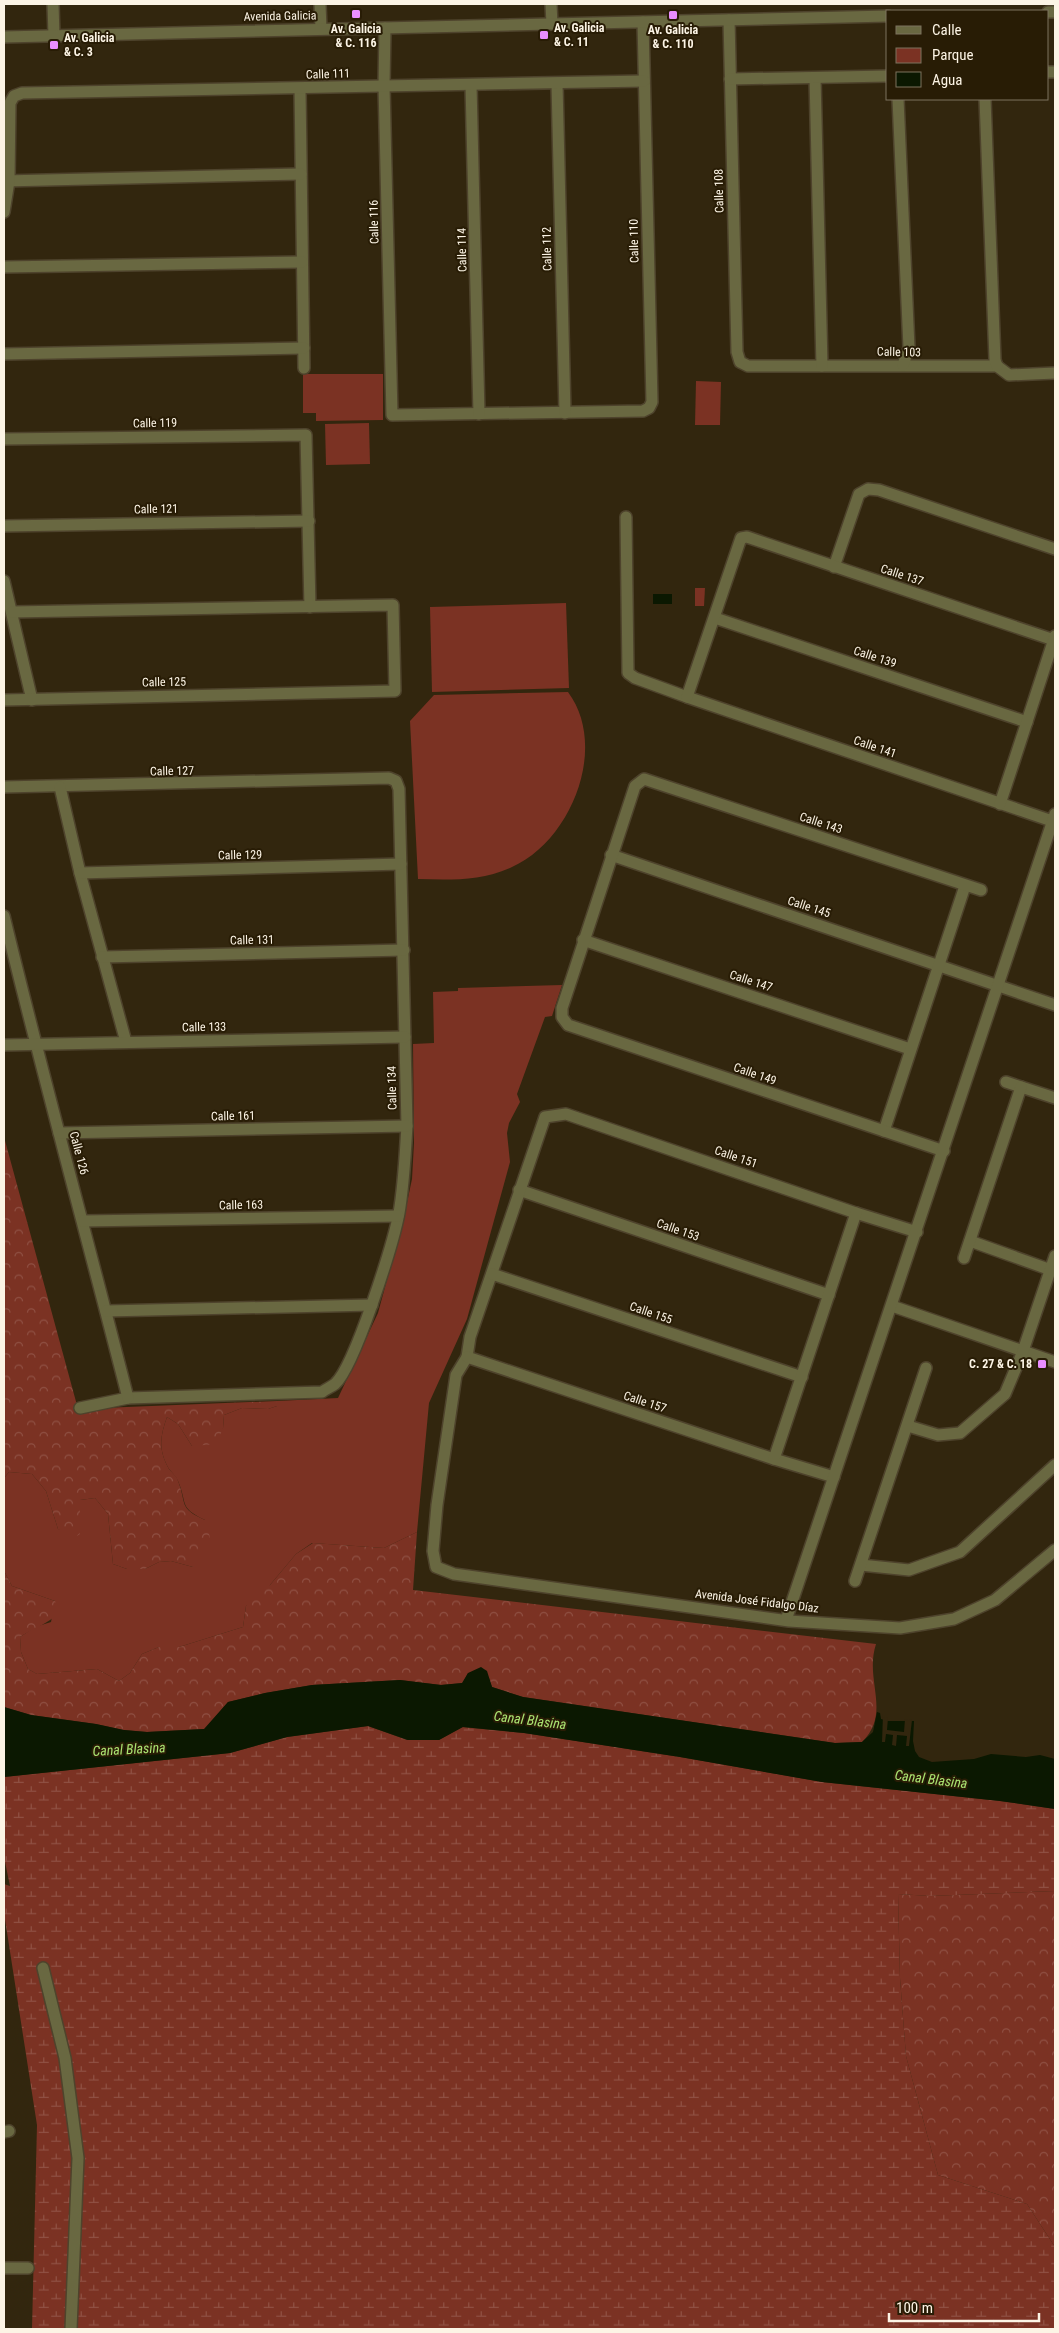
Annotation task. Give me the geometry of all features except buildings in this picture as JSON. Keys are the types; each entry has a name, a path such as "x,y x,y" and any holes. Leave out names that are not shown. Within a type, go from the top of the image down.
{"street":[{"path":"53,4 54,36"},
{"path":"320,4 321,29"},
{"path":"551,4 552,24"},
{"name":"Avenida Galicia","path":"4,37 886,16"},
{"name":"Calle 108","path":"729,20 737,352 740,362"},
{"name":"Calle 110","path":"392,415 643,411 649,408 652,402 643,22"},
{"name":"Calle 116","path":"385,28 384,86 392,415"},
{"path":"730,79 886,76"},
{"path":"815,78 822,366"},
{"name":"Calle 111","path":"6,181 10,103 14,96 22,94 644,81"},
{"name":"Calle 112","path":"557,84 565,413"},
{"name":"Calle 114","path":"472,85 479,414"},
{"path":"300,89 304,368"},
{"path":"898,100 909,348 903,366"},
{"path":"985,100 995,360 997,366"},
{"path":"4,212 6,181 301,174"},
{"path":"4,267 302,262"},
{"path":"4,354 304,348"},
{"name":"Calle 103","path":"740,362 748,366 997,366 1008,375 1055,372"},
{"name":"Calle 119","path":"4,439 306,435 308,521"},
{"path":"834,567 859,494 868,489 879,490 1055,549"},
{"name":"Calle 141","path":"626,517 628,672 635,678 1000,804 1054,819"},
{"path":"12,612 310,607 308,521"},
{"name":"Calle 121","path":"4,526 308,521"},
{"name":"Calle 137","path":"715,618 741,538 747,537 1054,638"},
{"path":"4,581 32,700"},
{"name":"Calle 125","path":"4,700 395,690 393,605 310,607"},
{"path":"688,697 715,618"},
{"name":"Calle 139","path":"715,618 1027,722"},
{"path":"1000,804 1054,638"},
{"name":"Calle 134","path":"80,1408 128,1398 322,1392 336,1384 348,1364 372,1305 398,1216 404,1174 407,1126 399,789 396,781 388,778 341,780"},
{"name":"Calle 143","path":"611,855 635,786 644,779 981,890"},
{"name":"Calle 127","path":"4,787 341,780"},
{"path":"60,787 80,872 126,1042"},
{"path":"786,1620 1054,819"},
{"path":"583,940 611,855"},
{"name":"Calle 145","path":"611,855 1055,1004"},
{"name":"Calle 129","path":"80,872 401,864"},
{"path":"884,1131 965,886"},
{"name":"Calle 126","path":"4,916 35,1044 128,1398"},
{"name":"Calle 149","path":"583,940 562,1008 562,1017 568,1025 944,1151"},
{"name":"Calle 147","path":"583,940 910,1049"},
{"name":"Calle 131","path":"102,957 404,950"},
{"name":"Calle 133","path":"4,1045 405,1038"},
{"path":"1006,1082 1055,1098"},
{"path":"964,1258 1021,1087"},
{"name":"Calle 151","path":"518,1190 545,1117 566,1114 917,1232"},
{"name":"Calle 161","path":"59,1133 407,1126"},
{"path":"466,1357 470,1337 518,1190"},
{"name":"Calle 153","path":"518,1190 829,1295"},
{"path":"774,1459 856,1213"},
{"name":"Calle 163","path":"83,1222 398,1216"},
{"path":"970,1241 1051,1270"},
{"path":"908,1426 938,1436 960,1433 1005,1394 1023,1351 1055,1256"},
{"name":"Calle 155","path":"492,1274 802,1378"},
{"path":"106,1311 372,1305"},
{"path":"892,1306 1055,1362"},
{"name":"Calle 157","path":"466,1357 834,1477"},
{"name":"Avenida José Fidalgo Díaz","path":"466,1357 456,1375 433,1551 436,1567 454,1574 786,1620 900,1628 954,1619 995,1600 1055,1550"},
{"path":"855,1581 926,1368"},
{"path":"861,1565 910,1570 960,1552 1055,1465"},
{"path":"43,1968 64,2058 78,2158 70,2329"},
{"path":"4,2268 28,2268"}],"green space":[{"path":"303,374 383,374 383,420 316,421 316,413 303,413"},
{"path":"696,381 721,382 720,425 695,425"},
{"path":"369,423 370,464 326,465 325,424"},
{"path":"695,588 705,588 704,606 695,606"},
{"path":"566,603 569,688 432,692 430,607"},
{"path":"568,692 580,714 585,739 584,765 578,790 566,815 551,836 533,854 500,872 466,879 418,879 410,721 434,695"},
{"path":"562,985 552,1016 545,1017 517,1094 520,1102 509,1123 507,1133 510,1162 467,1319 429,1403 417,1532 384,1548 312,1543 296,1554 270,1585 246,1606 243,1627 179,1647 159,1647 142,1654 130,1673 119,1681 97,1669 37,1674 28,1669 21,1652 20,1637 35,1627 51,1622 55,1601 12,1586 4,1571 4,1478 9,1472 32,1474 46,1491 58,1529 80,1534 80,1500 95,1498 108,1514 113,1564 127,1569 145,1569 159,1562 171,1561 193,1567 205,1520 196,1516 187,1508 177,1479 165,1462 161,1443 167,1417 178,1424 192,1446 223,1428 224,1415 242,1408 268,1409 277,1406 277,1401 338,1398 378,1313 404,1217 412,1179 414,1143 413,1044 434,1043 433,992 458,991 458,988"},
{"path":"4,1137 78,1409 277,1401 277,1406 268,1409 242,1408 224,1415 223,1428 217,1444 192,1446 178,1424 167,1417 161,1443 165,1462 176,1476 185,1505 196,1516 205,1520 208,1528 209,1546 193,1567 171,1561 159,1562 145,1569 127,1569 113,1564 108,1514 95,1498 80,1500 80,1534 74,1538 58,1529 46,1491 32,1474 9,1472 4,1478"},
{"path":"417,1532 413,1590 876,1644 873,1671 876,1708 871,1731 862,1742 835,1743 523,1697 492,1687 489,1678 468,1673 463,1683 441,1685 400,1680 312,1685 265,1693 228,1702 205,1729 147,1732 123,1730 96,1724 31,1715 4,1707 4,1571 12,1586 55,1601 60,1611 46,1622 20,1637 21,1652 28,1669 37,1674 97,1669 119,1681 130,1673 142,1654 159,1647 179,1647 243,1627 246,1606 257,1588 270,1585 296,1554 313,1543 384,1548"},
{"path":"368,1726 407,1740 439,1740 462,1727 524,1733 680,1757 822,1782 1000,1801 1055,1809 1055,1891 930,1896 898,1894 900,1978 906,2056 938,2175 1027,2204 1055,2247 1055,2329 32,2329 37,2125 4,1913 4,1884 10,1886 4,1857 4,1777 230,1753 287,1737"},
{"path":"1055,1891 1055,2247 1027,2204 938,2175 906,2056 900,1978 898,1894 930,1896"}],"water":[{"path":"653,594 672,594 672,604 653,604"},
{"name":"Canal Blasina","path":"481,1667 487,1671 492,1687 523,1697 835,1743 862,1742 873,1732 877,1712 880,1713 881,1719 888,1721 914,1721 913,1741 915,1751 919,1757 932,1762 974,1759 991,1754 1026,1757 1040,1755 1055,1759 1055,1809 1000,1801 822,1782 680,1757 524,1733 463,1727 439,1740 408,1740 368,1726 287,1737 230,1753 4,1777 4,1707 31,1715 124,1730 147,1732 204,1729 228,1702 265,1693 312,1685 400,1680 441,1685 462,1683 468,1673"}],"pier":[{"path":"883,1714 883,1717 888,1718 887,1730 904,1732 905,1719 912,1720 909,1746 906,1746 907,1736 897,1735 896,1746 892,1745 893,1735 886,1734 885,1742 882,1742"}],"place":[{"name":"Av. Galicia & C. 116","path":"356,14"},
{"name":"Av. Galicia & C. 110","path":"673,15"},
{"name":"Av. Galicia & C. 11","path":"544,35"},
{"name":"Av. Galicia & C. 3","path":"54,45"},
{"name":"C. 27 & C. 18","path":"1042,1364"}]}
